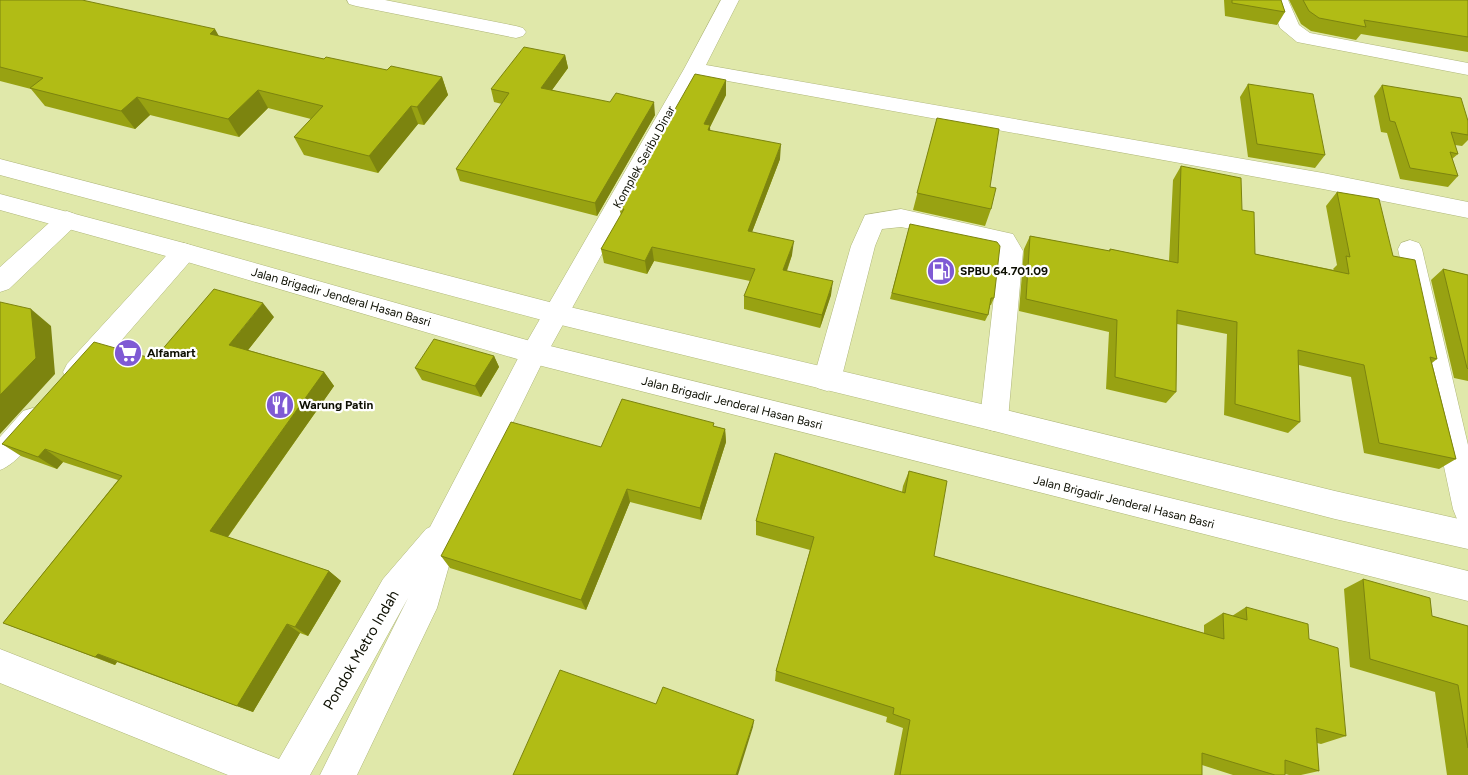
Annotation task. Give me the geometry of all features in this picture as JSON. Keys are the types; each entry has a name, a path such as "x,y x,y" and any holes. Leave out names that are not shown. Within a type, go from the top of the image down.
{"main road":[{"path":"356,0 516,32"},
{"name":"Komplek Seribu Dinar","path":"534,353 694,69 730,0"},
{"path":"1279,0 1290,28 1304,38 1468,69"},
{"path":"694,69 1323,181 1468,210"},
{"path":"0,168 557,314 994,419 1335,505 1468,535"},
{"name":"Jalan Brigadir Jenderal Hasan Basri","path":"0,202 184,252 534,353 955,460 1468,586"},
{"path":"828,380 863,246 873,221 901,218 1004,240 1011,251 994,419"},
{"path":"0,282 67,220"},
{"path":"1410,249 1468,509"},
{"path":"0,457 184,252"},
{"path":"349,299 373,265"},
{"name":"Pondok Metro Indah","path":"338,775 421,608 443,532 534,353"},
{"name":"Pondok Metro Indah","path":"290,775 394,590 443,532"},
{"path":"0,666 273,775"}],"building":[{"path":"0,0 82,0 215,29 210,34 324,59 326,57 387,70 391,66 442,77 417,107 411,106 369,156 294,137 323,106 258,90 228,119 137,97 121,111 30,88 43,78 0,67"},
{"path":"1232,0 1281,0 1285,12 1232,3"},
{"path":"1303,0 1468,0 1468,37 1364,20 1366,27 1319,18 1309,11"},
{"path":"524,47 565,55 541,88 610,102 616,93 654,102 595,203 456,169 509,93 491,89"},
{"path":"695,74 726,80 704,124 710,125 708,130 781,144 748,231 794,241 783,270 833,281 822,315 744,296 755,269 652,247 645,261 601,249 624,209 619,208"},
{"path":"1248,84 1313,94 1325,155 1257,144"},
{"path":"1382,85 1461,98 1468,121 1468,135 1451,132 1458,154 1450,152 1458,176 1410,168 1395,122 1390,121"},
{"path":"937,118 999,129 990,187 996,188 991,209 917,193"},
{"path":"1181,166 1241,178 1242,210 1254,212 1255,254 1349,274 1346,256 1350,257 1337,192 1379,199 1393,256 1415,260 1437,359 1430,357 1456,459 1379,443 1364,365 1298,350 1300,422 1235,404 1237,322 1177,310 1176,392 1115,377 1117,320 1026,299 1030,236 1110,251 1110,249 1178,263"},
{"path":"910,224 997,242 1000,246 994,298 991,298 988,315 892,293"},
{"path":"1443,269 1468,275 1468,369 1467,368"},
{"path":"214,289 263,303 229,345 324,372 210,531 329,571 295,627 287,624 237,706 98,654 95,657 3,623 122,476 45,449 38,457 2,444 94,342 154,359"},
{"path":"0,302 31,309 36,358 0,395"},
{"path":"434,339 494,356 475,386 415,368"},
{"path":"622,399 714,423 713,426 725,429 700,508 627,489 581,600 441,556 511,422 601,447"},
{"path":"775,453 905,493 909,471 947,481 934,556 1224,639 1223,613 1247,620 1246,607 1308,624 1309,639 1338,648 1346,736 1316,728 1319,771 1285,760 1285,775 1275,775 1202,753 1202,775 900,775 910,720 893,714 894,708 776,671 814,537 756,521"},
{"path":"1363,579 1430,598 1432,616 1468,626 1468,748 1458,685 1370,659"},
{"path":"560,670 656,704 663,687 754,720 736,775 513,775"}],"place":[{"name":"SPBU 64.701.09","path":"941,271"},
{"name":"Alfamart","path":"128,353"},
{"name":"Warung Patin","path":"280,405"}]}
